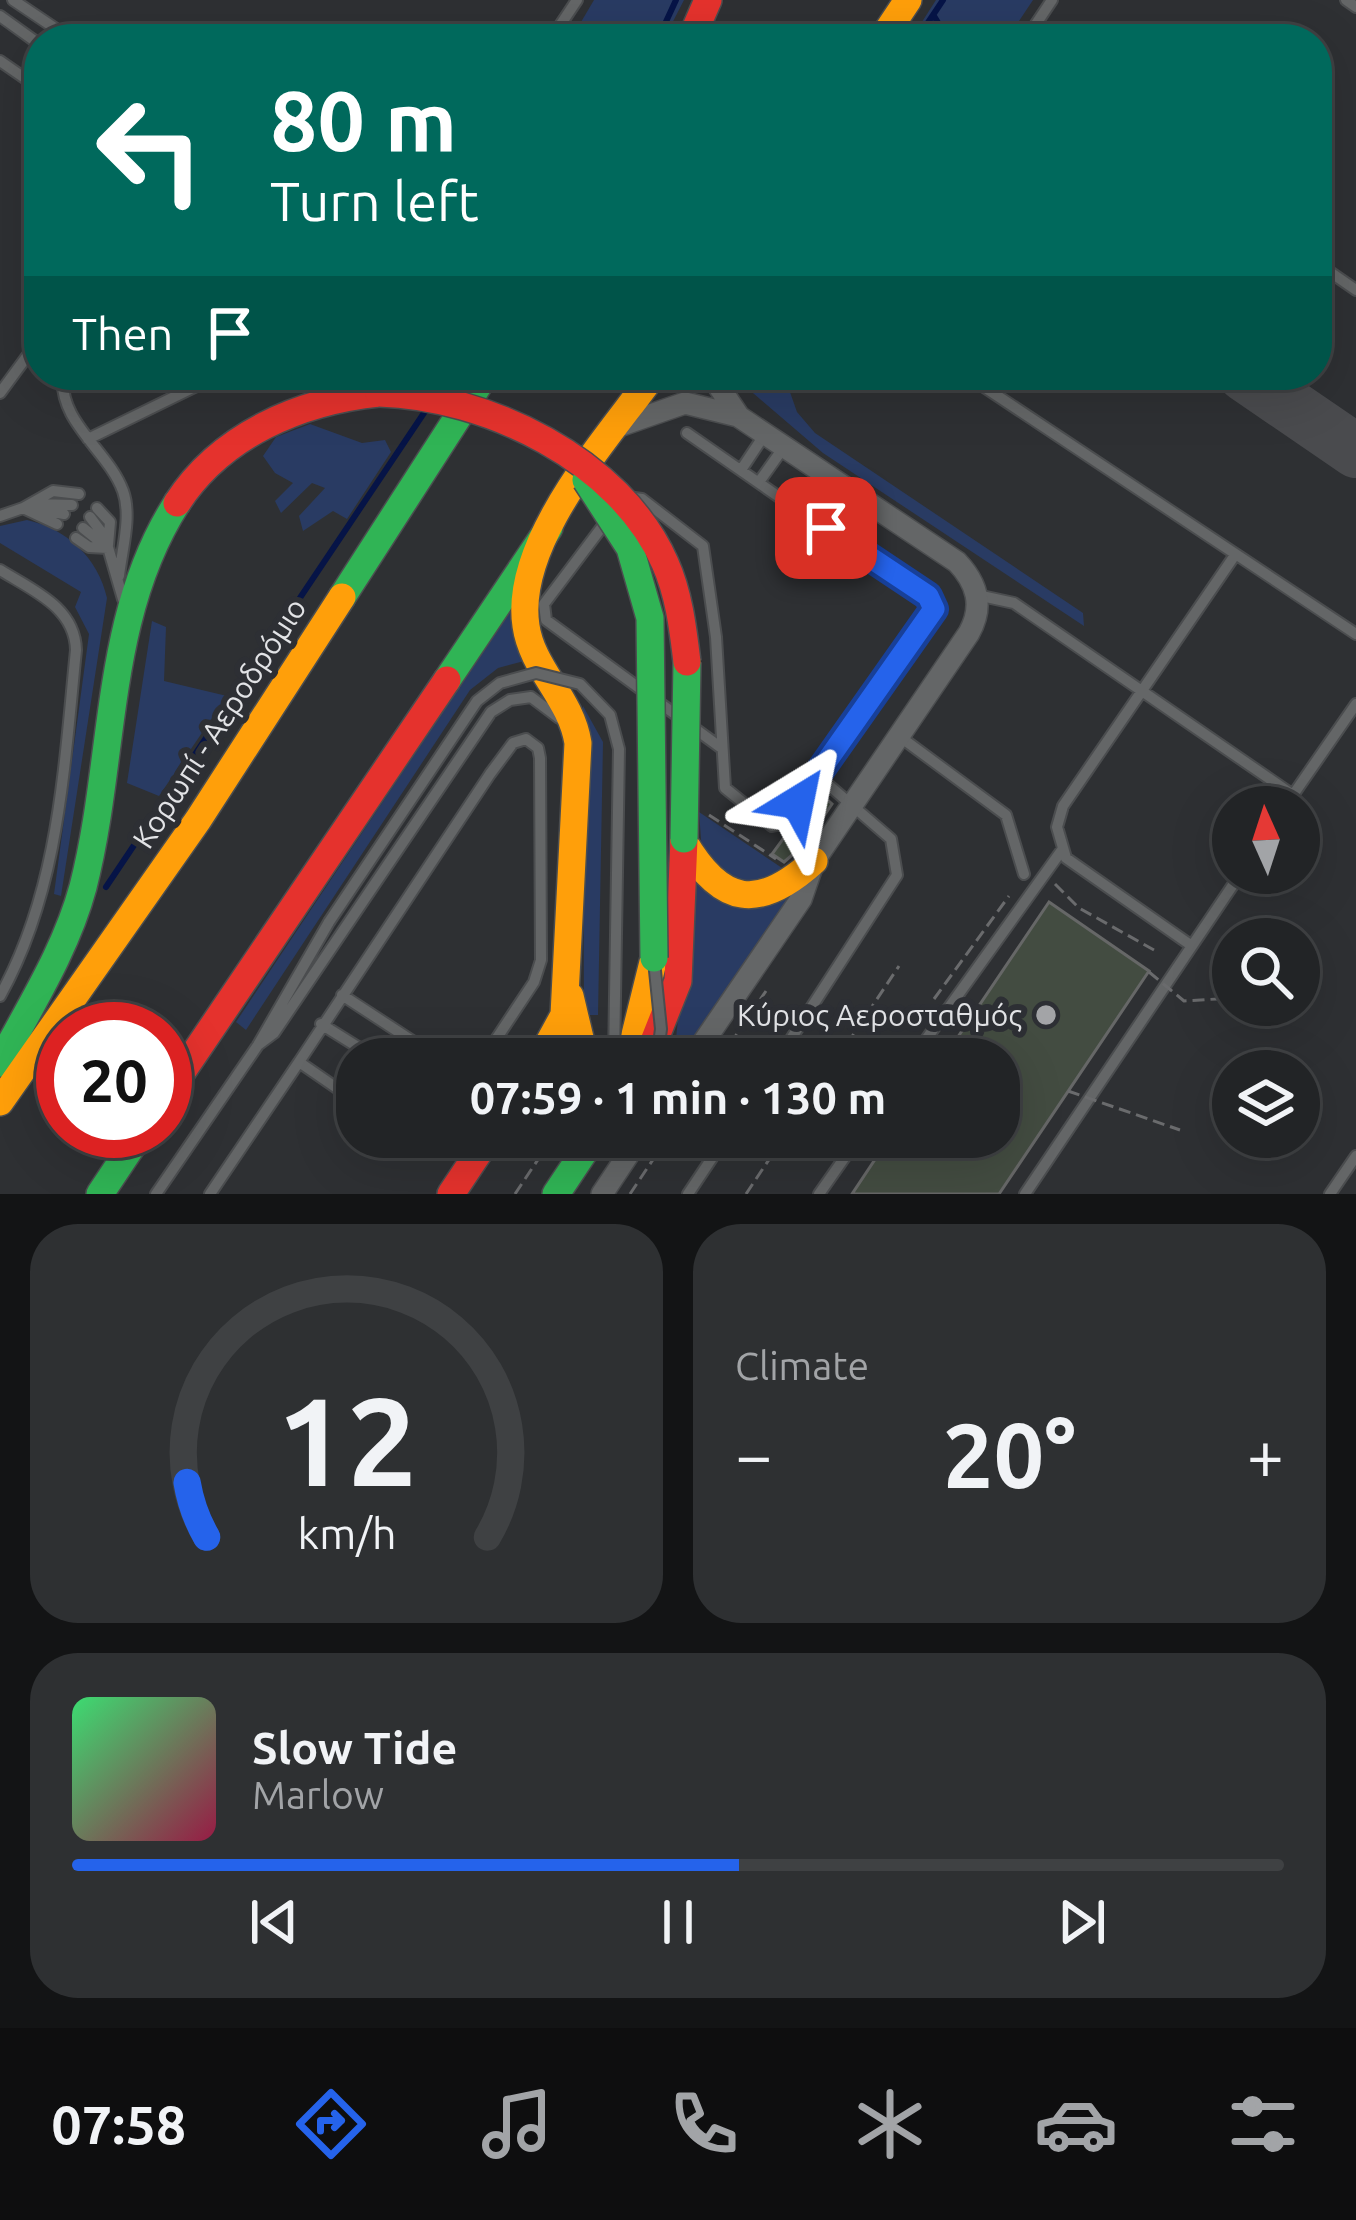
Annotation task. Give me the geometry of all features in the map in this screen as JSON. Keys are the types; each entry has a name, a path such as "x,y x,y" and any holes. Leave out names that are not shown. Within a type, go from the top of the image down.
{"main road":[{"name":"Κορωπί - Αεροδρόμιο","path":"0,1102 198,820 475,390"},
{"path":"192,1057 643,390"},
{"path":"0,1063 42,990 82,891 122,650 149,550 199,475 256,429 289,413 379,393 470,405 604,477 630,501 667,563 682,612 687,676 677,991 661,1038"},
{"path":"536,437 591,485 630,548 642,582 652,655 654,958 635,1038"},
{"path":"549,529 528,583 524,615 539,662 559,683 576,719 567,984 564,1015 551,1038"},
{"path":"684,841 704,874 729,893 745,897 760,898 791,884 814,861"},
{"path":"567,984 580,1038"},
{"path":"100,1194 124,1158"},
{"path":"451,1194 475,1158"},
{"path":"541,1194 572,1158"},
{"path":"556,1194 578,1158"},
{"path":"587,1194 589,1158"}],"street":[{"path":"721,390 738,416"},
{"path":"618,427 685,403 738,416 957,562 976,595 974,626 814,861 802,899 706,1038"},
{"path":"602,1194 626,1158"}],"lane":[{"path":"13,0 48,24"},
{"path":"1346,0 1356,7"},
{"path":"0,393 24,360"},
{"path":"64,390 65,403 115,475 125,500 119,576"},
{"path":"88,439 188,390"},
{"path":"988,390 1356,634"},
{"path":"687,433 933,604 782,824 772,826 728,794 720,748 716,637 703,546 642,499 622,498 544,604 545,620 720,748"},
{"path":"741,470 774,441"},
{"path":"759,482 774,441"},
{"path":"0,516 22,508 45,501 68,509 22,508"},
{"path":"108,548 110,522 87,523 108,548 119,576 125,609 122,650"},
{"path":"1192,946 1073,865 1062,850 1057,827 1063,806 1235,555"},
{"path":"0,570 56,605 69,621 76,650 52,856 31,929 0,996"},
{"path":"976,595 1014,604 1280,786"},
{"path":"156,1194 258,1045 329,922 477,701 500,683 522,674 572,680 602,704 619,749 614,1038"},
{"path":"258,1045 274,1033 500,704 531,697 559,717 573,809"},
{"path":"1299,786 1356,704"},
{"path":"899,735 1006,815 1024,874"},
{"path":"210,1194 518,740 533,743 540,758 541,960 534,982 496,1038"},
{"path":"792,1038 897,874 891,839 817,775"},
{"path":"927,1038 1062,850"},
{"path":"1025,1194 1226,894"},
{"path":"654,958 660,1038"},
{"path":"342,994 408,1038"},
{"path":"321,1024 343,1038"},
{"path":"299,1062 336,1088"},
{"path":"1330,1194 1356,1156"},
{"path":"587,1194 614,1158"},
{"path":"688,1194 712,1158"},
{"path":"819,1194 844,1158"}],"path":[{"path":"1054,882 1079,908 1154,950"},
{"path":"851,1038 899,966"},
{"path":"1149,971 1184,1000 1212,999"},
{"path":"1068,1091 1180,1130"},
{"path":"515,1194 539,1158"},
{"path":"630,1194 654,1158"},
{"path":"746,1194 770,1158"}],"shaded area":[{"path":"594,0 684,0 672,24 580,24"},
{"path":"936,0 1033,0 1017,24 921,24"},
{"path":"750,390 789,390 797,412 815,433 1083,613 1084,626 823,453"},
{"path":"310,424 362,443 385,440 391,452 347,519 333,511 303,531 299,516 325,488 312,483 281,513 275,501 293,483 275,473 263,456 276,437"},
{"path":"27,520 55,530 79,547 96,570 107,598 61,896 54,894 89,634 75,607 81,592 0,543 0,526"},
{"path":"514,605 528,660 498,668 470,690 246,1030 236,1022"},
{"path":"152,621 166,627 164,681 227,696 159,796 127,783"},
{"path":"583,706 603,742 598,1015 584,1015"},
{"path":"699,812 788,872 772,883 732,883 702,852"},
{"path":"692,878 790,896 694,1038 676,1038"}],"building":[{"path":"818,791 832,804 805,844 784,862 772,854"},
{"name":"Κύριος Αεροσταθμός","path":"1049,902 1149,971 999,1194 852,1194 876,1158 1020,1158 1020,1038 957,1038"}],"waterway":[{"path":"665,24 676,0"},
{"path":"927,24 943,0"},
{"path":"934,16 939,24"},
{"path":"106,887 428,407"}],"taxiway":[{"path":"1267,390 1356,451"}],"traffic: fast":[{"path":"342,597 475,390"},
{"path":"586,480 630,548 650,618 654,958"},
{"path":"0,1063 76,910 93,838 123,641 153,547 177,503"},
{"path":"447,680 549,528"},
{"path":"684,839 687,662"},
{"path":"100,1194 124,1158"},
{"path":"556,1194 580,1158"}],"traffic: slow":[{"path":"892,24 908,0"},
{"path":"551,1038 564,1015 578,743 568,712 530,642 526,594 534,560 567,493 642,390"},
{"path":"0,1102 198,820 342,597"},
{"path":"684,842 713,879 743,894 776,888 814,861"},
{"path":"634,1038 654,958"},
{"path":"570,996 580,1038"}],"traffic: jam":[{"path":"698,24 708,0"},
{"path":"177,503 216,458 265,425 320,404 379,393"},
{"path":"379,393 463,406 505,421 546,440 617,493 644,526 665,563 677,599 687,662"},
{"path":"192,1057 447,680"},
{"path":"655,1038 678,981 684,839"},
{"path":"451,1194 475,1158"}],"place":[{"name":"Κύριος Αεροσταθμός","path":"1046,1015"}],"route":[{"path":"798,802 934,609 928,596 826,528"}]}
